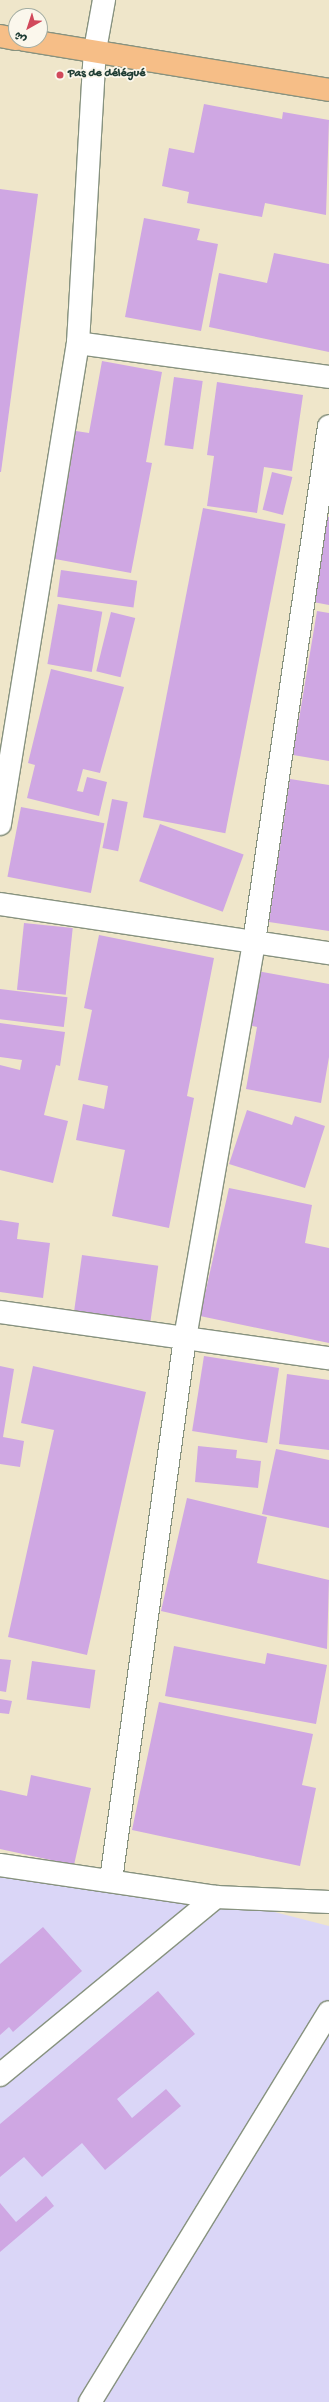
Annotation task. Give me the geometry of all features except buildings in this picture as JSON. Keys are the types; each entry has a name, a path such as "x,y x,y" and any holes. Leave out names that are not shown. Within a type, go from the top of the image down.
{"main road":[{"path":"48,43 329,90"}],"street":[{"path":"0,824 78,343 95,50 104,0"},
{"path":"78,343 329,377"},
{"path":"111,1880 185,1338 254,942 329,426"},
{"path":"0,904 329,953"},
{"path":"0,1312 329,1358"},
{"path":"0,1865 111,1880 216,1897 329,1902"},
{"path":"0,2076 216,1897"},
{"path":"90,2402 329,2012"}],"shaded area":[{"path":"0,1866 216,1897 329,1926 329,2402 0,2402"}],"place":[{"name":"Pas de délégué","path":"60,75"}]}
